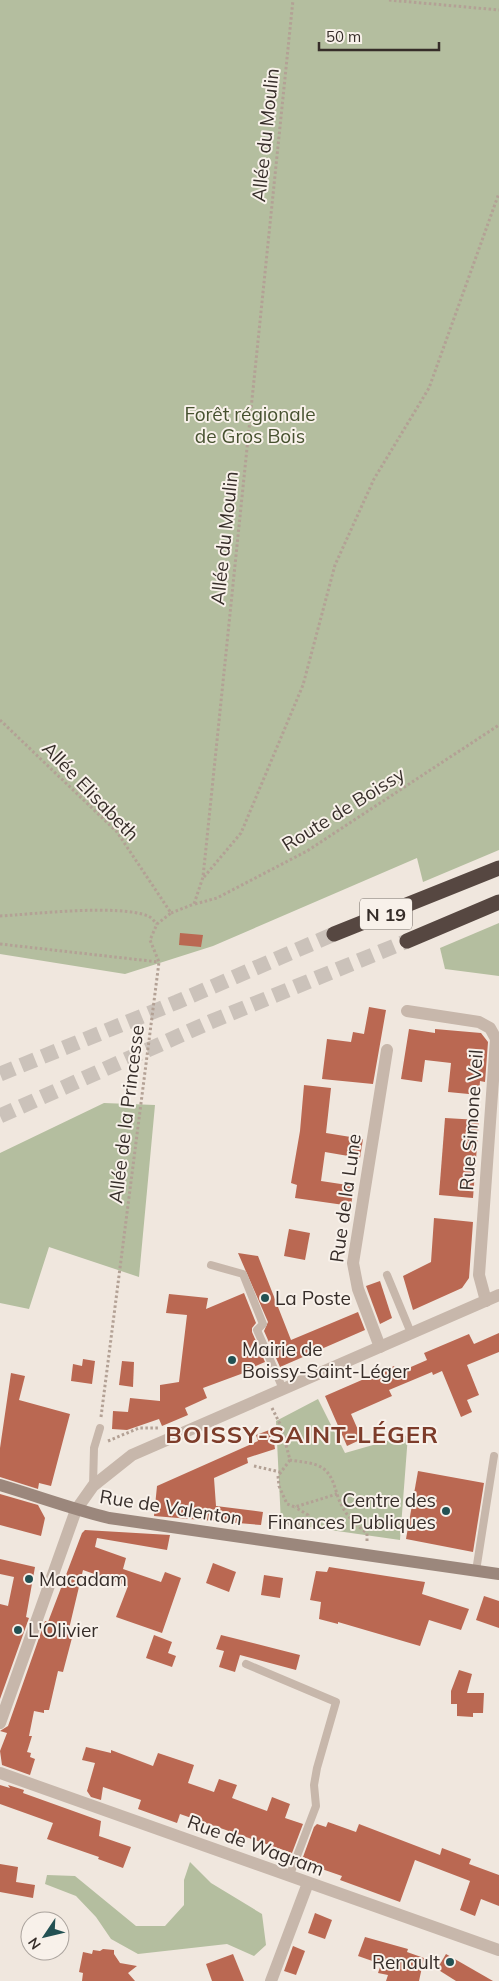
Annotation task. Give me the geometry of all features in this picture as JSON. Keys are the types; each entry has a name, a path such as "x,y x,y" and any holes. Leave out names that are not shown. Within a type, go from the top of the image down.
{"highway":[{"name":"N 19","path":"334,934 499,868"},
{"name":"N 19","path":"407,941 499,902"}],"main road":[{"name":"Rue de Valenton","path":"0,1485 48,1498 76,1510 128,1521 499,1574"}],"street":[{"name":"Rue Simone Veil","path":"407,1011 479,1022 490,1028 496,1039 479,1275 486,1301"},
{"name":"Rue de la Lune","path":"380,1347 358,1289 353,1263 387,1050"},
{"path":"0,1723 76,1510 93,1486 122,1462 267,1396 499,1295"},
{"name":"Rue de Wagram","path":"0,1773 499,1950"},
{"path":"271,1981 308,1883"}],"lane":[{"path":"210,1265 243,1274 263,1324 256,1330 283,1389"},
{"path":"387,1275 411,1333"},
{"path":"93,1486 94,1448 100,1428"},
{"path":"476,1570 494,1456"},
{"path":"246,1664 336,1702 317,1768 314,1785 316,1806 289,1876"}],"path":[{"name":"Allée du Moulin","path":"194,904 203,877 293,0"},
{"path":"389,0 499,10"},
{"path":"203,877 241,833 303,685 335,565 374,479 430,388 499,193"},
{"name":"Allée Elisabeth","path":"0,720 117,832 171,912"},
{"name":"Route de Boissy","path":"194,904 217,898 306,851 499,725"},
{"path":"0,944 159,962 150,940 157,924 171,912 194,904"},
{"path":"0,916 71,911 127,912 149,916 157,924"},
{"name":"Allée de la Princesse","path":"100,1428 159,962"},
{"path":"267,1396 281,1426 290,1460"},
{"path":"290,1460 278,1476 279,1486 287,1504 308,1514 307,1520 302,1524 284,1524 285,1531 291,1532"},
{"path":"290,1460 316,1465 324,1469 332,1480 351,1521 367,1533 367,1542"},
{"path":"254,1466 280,1472"},
{"path":"295,1507 337,1494"}],"green space":[{"name":"Forêt régionale de Gros Bois","path":"0,0 499,0 499,850 423,882 417,858 213,946 125,974 0,954"},
{"path":"499,923 499,976 445,969 440,948"},
{"path":"104,1103 155,1105 139,1277 49,1247 29,1309 0,1303 0,1153"},
{"path":"318,1399 345,1453 408,1435 400,1540 281,1523 276,1421"},
{"path":"190,1862 211,1883 262,1914 266,1945 254,1956 227,1944 138,1954 111,1939 96,1917 76,1896 45,1884 47,1875 75,1876 136,1926 165,1926 184,1905 184,1880"}],"building":[{"path":"180,933 203,935 201,947 179,945"},
{"path":"369,1007 386,1010 373,1084 322,1079 327,1039 351,1042 353,1032 364,1034"},
{"path":"409,1029 435,1033 435,1029 481,1033 488,1042 485,1082 480,1081 479,1095 448,1092 451,1063 425,1060 422,1082 401,1079"},
{"path":"304,1085 331,1088 326,1133 363,1139 360,1158 325,1152 321,1181 354,1186 351,1206 295,1198 297,1185 291,1183 300,1131"},
{"path":"445,1118 479,1120 473,1198 439,1195"},
{"path":"434,1218 473,1222 469,1278 462,1288 413,1310 403,1276 431,1262"},
{"path":"289,1229 310,1233 305,1260 284,1256"},
{"path":"238,1253 258,1256 291,1340 358,1312 365,1330 280,1367 264,1331 268,1322"},
{"path":"380,1281 392,1318 380,1324 366,1286"},
{"path":"244,1293 256,1323 252,1328 252,1332 265,1362 249,1369 249,1371 203,1388 207,1398 185,1408 188,1415 162,1426 159,1419 127,1430 112,1429 113,1411 128,1412 130,1398 160,1401 160,1385 179,1382 187,1315 166,1313 169,1294 208,1298 206,1309"},
{"path":"499,1333 499,1352 467,1365 479,1395 467,1400 472,1412 461,1417 442,1371 433,1375 432,1372 389,1390 392,1396 351,1414 362,1439 347,1446 325,1396 394,1366 397,1373 427,1360 424,1353 469,1334 474,1344"},
{"path":"83,1359 95,1361 92,1384 71,1381 73,1364 82,1366"},
{"path":"122,1361 134,1362 133,1387 119,1385"},
{"path":"11,1373 25,1376 19,1400 70,1414 51,1486 39,1483 38,1489 0,1477 0,1448"},
{"path":"272,1429 275,1449 247,1458 248,1463 214,1478 216,1506 263,1512 261,1525 154,1516 157,1486 258,1441 256,1435"},
{"name":"Centre des Finances Publiques","path":"418,1471 484,1483 473,1552 406,1539"},
{"path":"0,1494 38,1505 45,1518 41,1536 0,1525"},
{"path":"85,1530 170,1535 167,1550 97,1538 95,1547 126,1558 123,1569 161,1582 165,1572 181,1578 162,1633 116,1617 128,1586 83,1570 68,1633 73,1634 63,1672 58,1671 49,1710 44,1710 44,1713 34,1711 29,1736 32,1736 27,1752 31,1753 30,1757 35,1759 30,1775 2,1765 0,1751 7,1733 0,1731 8,1726 45,1621 48,1622 82,1533"},
{"path":"0,1559 35,1567 26,1617 29,1618 0,1699 0,1604 8,1606 14,1577 0,1574"},
{"path":"213,1563 236,1572 229,1592 206,1583"},
{"path":"329,1567 425,1582 422,1594 469,1609 461,1630 429,1620 420,1646 338,1622 338,1624 319,1619 321,1602 310,1600 316,1571 327,1572"},
{"path":"264,1575 283,1578 280,1598 261,1595"},
{"path":"484,1596 499,1601 499,1628 476,1620"},
{"path":"154,1635 172,1642 168,1653 176,1656 172,1667 146,1658"},
{"path":"221,1635 300,1655 296,1670 240,1655 235,1672 219,1667 224,1651 216,1649"},
{"path":"459,1670 472,1674 467,1693 484,1693 483,1713 473,1713 473,1717 457,1716 457,1704 451,1704 451,1691"},
{"path":"86,1747 111,1753 111,1750 153,1766 158,1753 194,1765 188,1783 214,1792 219,1779 237,1785 232,1798 267,1811 272,1797 290,1804 285,1818 303,1824 292,1853 180,1814 177,1823 138,1809 141,1800 103,1787 101,1800 91,1797 87,1791 95,1763 82,1760"},
{"path":"0,1785 10,1788 8,1785 24,1790 23,1793 101,1821 99,1836 131,1847 123,1868 98,1859 99,1857 47,1839 53,1823 0,1804"},
{"path":"328,1822 356,1832 359,1824 440,1855 442,1848 471,1859 469,1864 499,1875 499,1906 481,1899 475,1916 460,1910 470,1881 415,1860 400,1902 340,1880 342,1876 316,1867 317,1863 303,1857 314,1827 317,1824 326,1827"},
{"path":"0,1864 18,1867 16,1882 35,1885 33,1898 0,1892"},
{"path":"315,1913 332,1920 325,1939 308,1933"},
{"path":"365,1937 408,1949 407,1952 424,1958 419,1981 386,1981 388,1975 378,1973 381,1964 358,1956"},
{"path":"293,1946 305,1951 296,1975 284,1971"},
{"path":"103,1949 114,1950 114,1954 120,1963 137,1966 128,1973 135,1981 82,1981 83,1973 79,1972 83,1952 92,1954 93,1950 100,1951"},
{"path":"233,1954 244,1981 212,1981 206,1964"},
{"name":"Renault","path":"446,1954 493,1981 456,1981 437,1969"}],"tunnel":[{"path":"0,1074 177,1002 334,934"},
{"path":"0,1116 210,1022 407,941"}],"place":[{"name":"La Poste","path":"265,1298"},
{"name":"Mairie de Boissy-Saint-Léger","path":"232,1360"},
{"name":"Centre des Finances Publiques","path":"446,1511"},
{"name":"Macadam","path":"29,1579"},
{"name":"L'Olivier","path":"18,1630"},
{"name":"Renault","path":"450,1962"}],"district":[{"name":"BOISSY-SAINT-LÉGER","path":"302,1434"}]}
